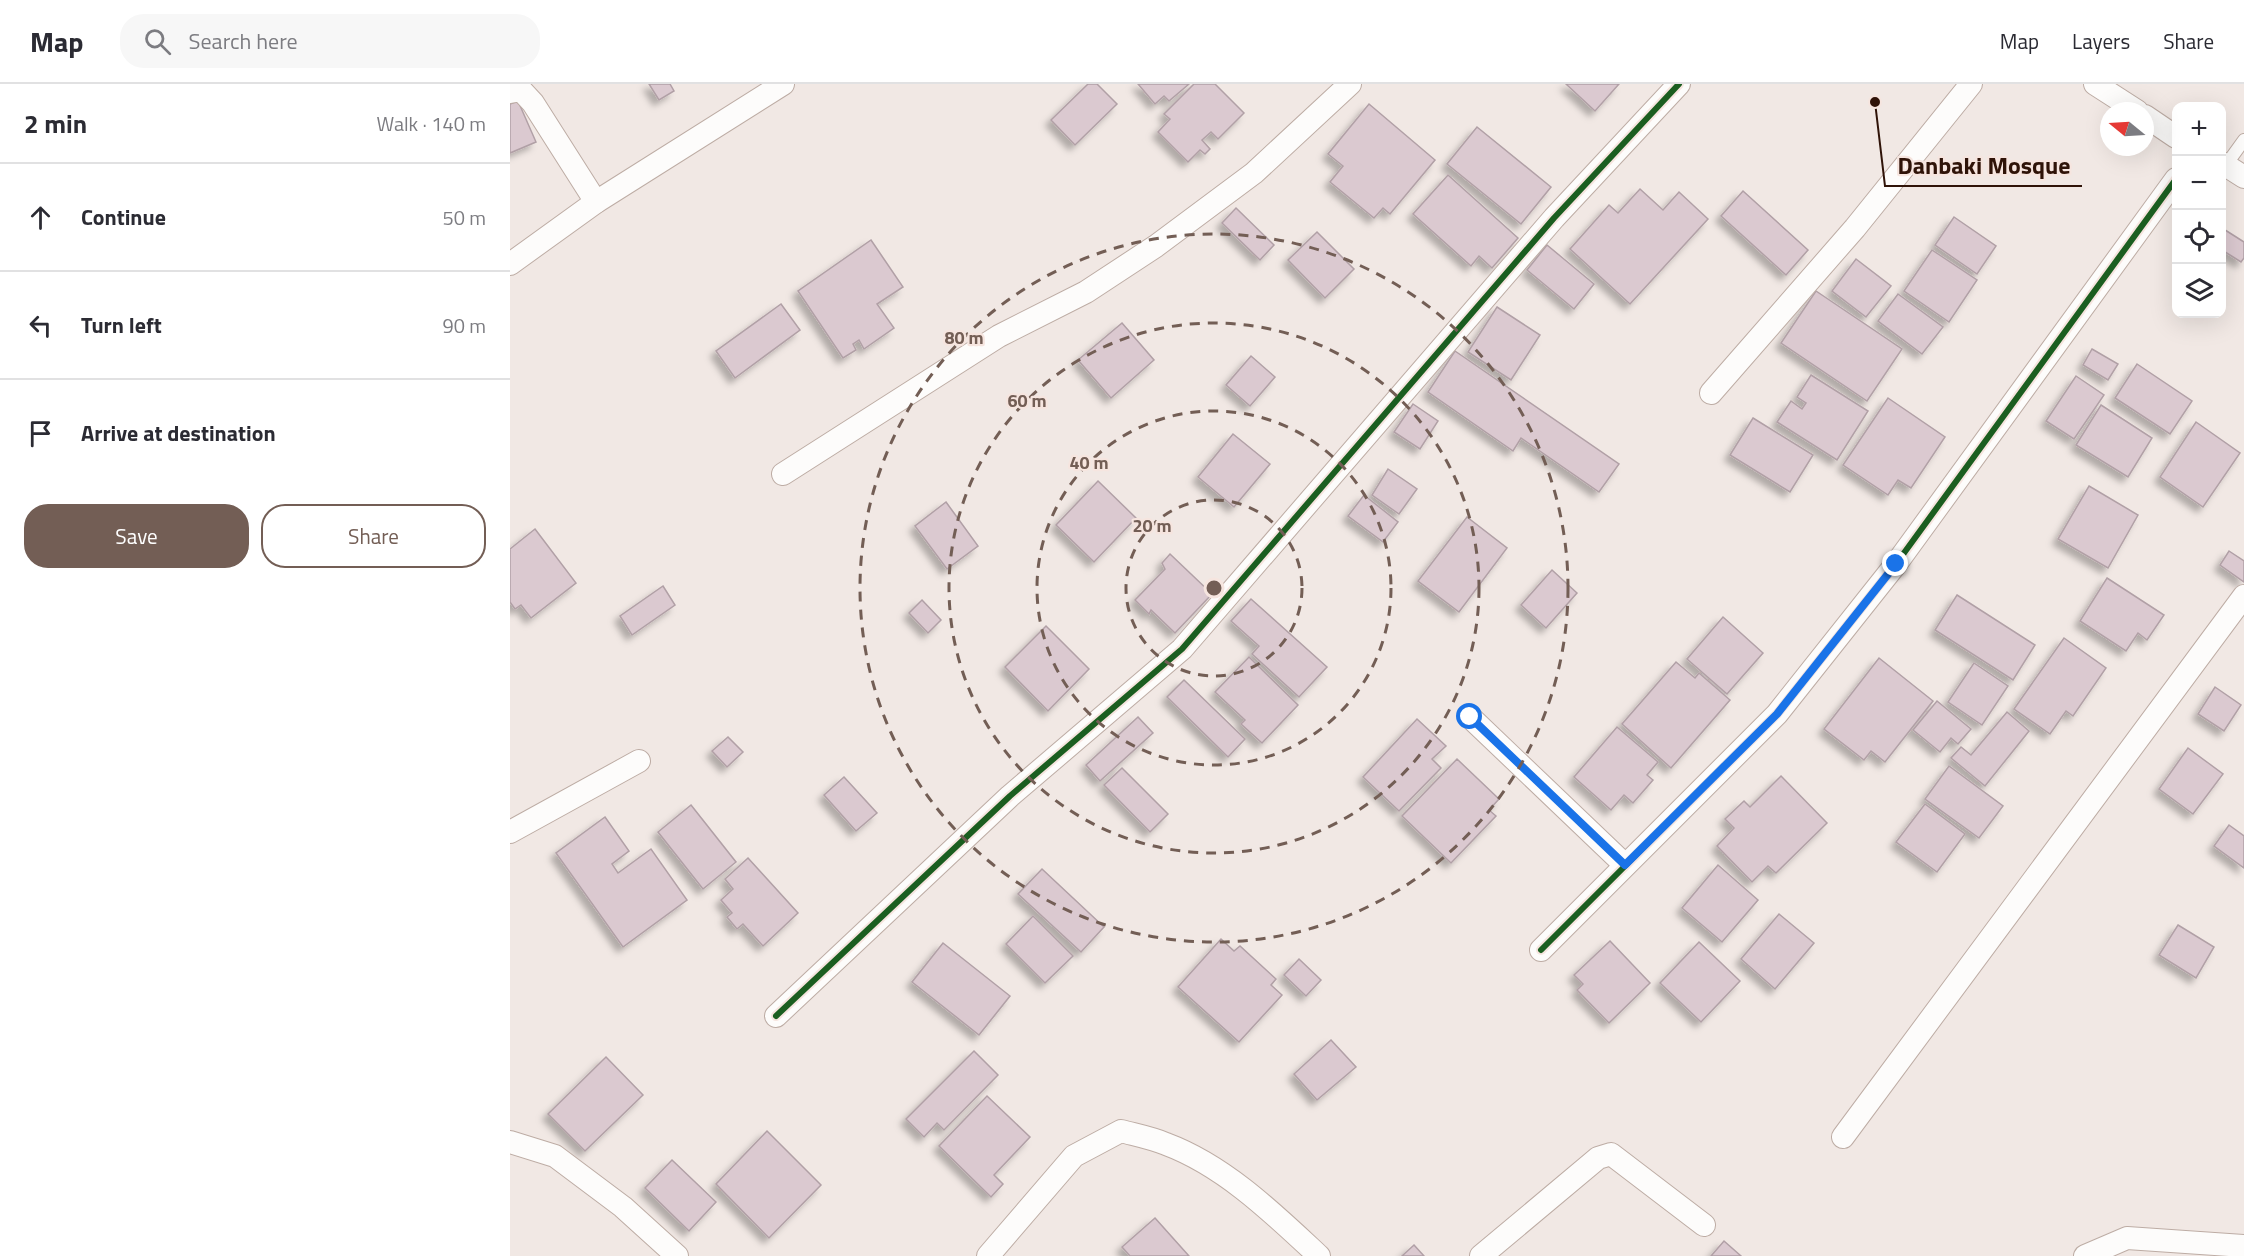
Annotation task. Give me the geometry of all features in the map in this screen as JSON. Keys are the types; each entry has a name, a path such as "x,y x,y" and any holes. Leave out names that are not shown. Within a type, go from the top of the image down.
{"street":[{"path":"510,264 596,202 783,84"},
{"path":"783,474 999,336 1086,292 1156,246 1254,173 1350,84"},
{"path":"776,1016 1010,796 1182,649 1554,218 1679,84"},
{"path":"1711,393 1855,228 1971,84"},
{"path":"2095,84 2123,102"},
{"path":"516,89 533,104 596,202"},
{"path":"2154,122 2172,134"},
{"path":"1540,950 1777,714 1896,564 2172,184"},
{"path":"1843,1137 2244,596"},
{"path":"1470,717 1625,865"},
{"path":"510,832 639,761"},
{"path":"988,1256 1074,1156 1121,1131 1167,1144 1218,1171 1278,1217 1319,1256"},
{"path":"510,1142 555,1156 623,1207 677,1256"},
{"path":"1480,1256 1598,1158 1611,1154 1704,1225"},
{"path":"2085,1256 2127,1238 2244,1246"}],"lane":[{"path":"2231,169 2244,140"}],"building":[{"path":"649,84 670,84 674,91 659,100"},
{"path":"1088,84 1097,84 1117,104 1075,145 1051,120"},
{"path":"1138,84 1189,84 1169,101 1164,96 1155,104"},
{"path":"1194,84 1215,84 1244,113 1218,139 1211,132 1202,140 1210,149 1205,154 1200,150 1188,162 1158,132 1170,119 1164,114"},
{"path":"1566,84 1619,84 1595,111"},
{"path":"518,101 536,142 510,153 510,104"},
{"path":"1369,104 1435,160 1390,214 1383,208 1374,218 1330,182 1343,166 1328,154"},
{"path":"1477,127 1551,187 1521,224 1447,164"},
{"path":"1448,175 1518,238 1492,268 1479,256 1471,266 1413,214"},
{"path":"1640,189 1663,210 1679,192 1708,219 1630,304 1570,249 1609,205 1618,213"},
{"path":"1743,191 1808,250 1786,275 1721,216"},
{"path":"1236,208 1274,245 1260,260 1222,223"},
{"path":"1954,217 1996,246 1977,274 1935,245"},
{"path":"2226,231 2244,242 2244,258 2241,262 2226,253"},
{"path":"1317,232 1354,269 1325,298 1288,260"},
{"path":"871,240 903,287 877,304 894,328 864,349 859,340 853,344 856,350 843,358 798,291"},
{"path":"1547,245 1594,284 1574,309 1527,270"},
{"path":"1932,250 1977,280 1949,322 1904,291"},
{"path":"1856,259 1891,286 1866,317 1832,291"},
{"path":"1816,291 1902,349 1867,401 1781,343"},
{"path":"1898,294 1943,327 1922,354 1878,321"},
{"path":"781,304 800,330 735,378 716,351"},
{"path":"1497,307 1540,335 1511,380 1468,352"},
{"path":"1122,323 1154,360 1111,398 1078,360"},
{"path":"2092,349 2118,364 2108,380 2083,365"},
{"path":"1455,351 1619,464 1599,492 1521,438 1513,451 1428,392"},
{"path":"1251,356 1275,377 1250,406 1226,385"},
{"path":"2137,364 2192,401 2170,434 2115,398"},
{"path":"1811,375 1868,411 1837,460 1777,422 1791,401 1802,409 1806,403 1797,397"},
{"path":"2076,376 2104,395 2074,439 2046,421"},
{"path":"1888,398 1945,437 1911,488 1898,480 1888,495 1843,465"},
{"path":"1413,404 1438,421 1420,449 1394,432"},
{"path":"2101,405 2152,438 2128,477 2076,445"},
{"path":"1753,418 1813,455 1790,492 1730,455"},
{"path":"2196,422 2240,453 2203,507 2160,477"},
{"path":"1233,434 1270,464 1234,507 1198,477"},
{"path":"1388,469 1417,489 1399,514 1372,495"},
{"path":"1098,481 1136,518 1094,562 1056,525"},
{"path":"2089,486 2138,515 2108,568 2058,539"},
{"path":"1364,495 1398,522 1383,542 1348,516"},
{"path":"946,502 978,546 947,569 915,526"},
{"path":"1467,517 1507,548 1459,612 1418,581"},
{"path":"535,529 576,583 531,618 521,605 515,609 510,602 510,549"},
{"path":"2229,551 2244,561 2244,582 2220,565"},
{"path":"1170,554 1212,594 1175,633 1151,610 1149,614 1135,600 1165,569 1162,563"},
{"path":"1552,570 1577,593 1546,628 1521,605"},
{"path":"2107,578 2164,615 2147,640 2138,633 2126,651 2080,621"},
{"path":"663,586 675,605 632,635 620,616"},
{"path":"1957,595 2035,645 2013,680 1935,630"},
{"path":"1251,599 1327,667 1299,697 1252,654 1259,646 1231,621"},
{"path":"922,600 941,620 928,633 909,613"},
{"path":"1723,617 1763,653 1727,694 1687,659"},
{"path":"1046,626 1089,669 1048,711 1005,667"},
{"path":"2064,638 2106,668 2073,716 2066,711 2050,734 2014,709"},
{"path":"1249,657 1298,705 1262,743 1241,724 1245,720 1215,692"},
{"path":"1879,658 1933,701 1885,762 1871,751 1864,760 1824,729"},
{"path":"1676,662 1695,678 1699,673 1730,700 1671,768 1622,724"},
{"path":"1974,663 2008,686 1982,725 1948,702"},
{"path":"1184,680 1245,739 1228,757 1167,697"},
{"path":"2215,687 2241,705 2224,731 2198,714"},
{"path":"1937,701 1971,729 1958,744 1951,738 1940,752 1913,730"},
{"path":"2007,712 2029,731 1985,786 1951,758 1961,747 1971,755"},
{"path":"1138,717 1153,733 1100,781 1086,765"},
{"path":"1417,719 1446,746 1432,759 1441,768 1399,811 1363,777"},
{"path":"1617,727 1658,762 1647,775 1653,780 1633,803 1624,795 1611,810 1574,777"},
{"path":"728,737 743,752 727,767 712,751"},
{"path":"2188,748 2223,774 2193,814 2159,789"},
{"path":"1457,759 1499,799 1489,810 1496,816 1451,863 1402,816"},
{"path":"1949,766 2003,806 1979,838 1925,799"},
{"path":"1122,768 1168,814 1150,832 1104,785"},
{"path":"1781,776 1827,823 1776,873 1768,866 1752,882 1717,846 1734,828 1725,819 1744,801 1750,807"},
{"path":"844,777 877,813 856,831 824,795"},
{"path":"1925,804 1965,834 1937,872 1896,842"},
{"path":"691,805 736,862 703,889 658,832"},
{"path":"605,817 629,851 612,864 618,873 651,849 687,900 623,947 556,853"},
{"path":"2229,825 2244,836 2244,868 2214,846"},
{"path":"748,858 798,913 763,946 743,924 737,929 727,917 732,913 721,900 733,889 725,879"},
{"path":"1718,865 1758,900 1722,942 1682,908"},
{"path":"1042,869 1104,927 1081,952 1018,894"},
{"path":"1779,914 1814,943 1775,989 1741,959"},
{"path":"1033,916 1073,956 1045,983 1006,944"},
{"path":"2178,925 2214,947 2196,978 2159,955"},
{"path":"1221,939 1234,951 1240,946 1276,979 1271,985 1282,995 1239,1042 1178,987"},
{"path":"1610,941 1650,983 1609,1023 1577,990 1583,984 1574,975"},
{"path":"1699,942 1740,981 1701,1022 1660,983"},
{"path":"943,943 1010,996 979,1035 912,982"},
{"path":"1299,959 1321,980 1306,996 1284,975"},
{"path":"1331,1040 1356,1067 1317,1100 1294,1074"},
{"path":"974,1051 998,1075 944,1130 937,1123 924,1137 906,1119"},
{"path":"606,1057 643,1095 585,1151 548,1114"},
{"path":"987,1096 1030,1137 994,1175 1003,1184 991,1197 939,1146"},
{"path":"767,1131 821,1185 769,1238 716,1184"},
{"path":"672,1160 716,1202 689,1231 645,1188"},
{"path":"1155,1218 1189,1256 1130,1256 1122,1247"},
{"path":"1724,1241 1741,1256 1711,1256"},
{"path":"1414,1245 1424,1256 1402,1256"}],"cycle path":[{"path":"776,1016 1010,796 1182,649 1554,218 1679,84"},
{"path":"1541,950 1777,714 1896,564 2172,184"}],"place":[{"name":"Danbaki Mosque","path":"1875,102"}],"route":[{"path":"1470,717 1625,865 1777,714 1896,564"}]}
